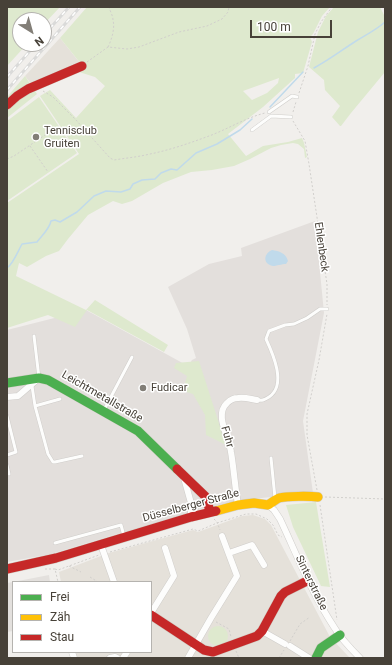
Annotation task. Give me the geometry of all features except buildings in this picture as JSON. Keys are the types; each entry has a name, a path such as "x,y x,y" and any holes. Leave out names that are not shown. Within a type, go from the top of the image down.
{"street":[{"path":"7,105 17,96 37,85 82,66"},
{"path":"7,397 18,396 39,378"},
{"name":"Leichtmetallstraße","path":"7,383 43,378 104,410 138,431 205,496 210,512"},
{"name":"Fuhr","path":"238,505 231,451 221,412 227,403 235,398 257,400"},
{"name":"Leichtmetallstraße","path":"184,476 192,503 191,517"},
{"name":"Düsselberger Straße","path":"7,569 103,549 124,538 191,517 238,505 272,502 280,498 318,497"},
{"name":"Sinterstraße","path":"272,502 274,510 280,519 323,609 337,632 360,658"},
{"path":"188,658 237,576 222,536"},
{"path":"228,553 252,545 264,565"},
{"path":"152,612 174,576 166,548"},
{"path":"103,549 114,581"},
{"path":"152,615 204,650 212,652 257,636 262,631 285,592 309,580"},
{"path":"262,631 309,658"},
{"path":"316,658 321,648 337,632"},
{"path":"110,658 117,658"}],"lane":[{"path":"269,112 292,96 297,97"},
{"path":"252,130 271,116 291,117"},
{"path":"257,400 264,400 272,395 276,388 278,378 277,366 273,353 266,339 269,331 285,325 294,324 307,318 320,309 328,309"},
{"path":"34,336 39,378"},
{"path":"104,410 132,357"},
{"path":"32,385 35,406 48,454 53,462 82,456"},
{"path":"35,406 60,399"},
{"path":"7,416 16,452 7,455"},
{"path":"271,458 273,486 272,502"},
{"path":"7,465 9,474"},
{"path":"55,543 121,525 124,538"}],"path":[{"path":"82,66 108,47 113,29 113,20 109,7"},
{"path":"108,47 127,50 179,32 207,26 222,19 228,12 229,7"},
{"path":"291,117 308,66 315,34 323,18 332,7"},
{"path":"37,85 45,93 53,97 110,158 114,160 151,154 175,147 224,130 254,116 269,112"},
{"name":"Ehlenbeck","path":"291,117 305,141 327,284 327,320 307,414 307,435 337,621 337,632"},
{"path":"7,159 30,146 57,127"},
{"path":"30,146 48,172"},
{"path":"318,497 385,499"},
{"path":"41,568 58,570 103,549 193,529 198,531 246,514 256,514 267,519 278,535 286,539"},
{"path":"217,523 222,536"},
{"path":"68,566 81,572"},
{"path":"55,569 58,581"},
{"path":"90,577 96,581"},
{"path":"279,658 300,624 310,617"},
{"path":"211,618 229,630 239,658"}],"shaded area":[{"path":"60,38 80,63 32,85 25,76 47,52 52,52 52,47"},
{"path":"315,221 324,313 303,421 313,493 241,500 189,512 183,516 51,554 7,562 7,330 86,310 188,366 192,360 196,358 187,329 168,287 209,264 242,256 241,248"},
{"path":"253,515 265,519 271,525 330,637 349,658 77,658 75,653 152,653 152,581 61,581 59,572 109,553 193,530 198,532 242,516"},
{"path":"49,575 50,581 18,581"},
{"path":"12,582 12,631 7,632 7,583"}],"green space":[{"path":"7,7 60,7 52,16 52,12 12,12 12,52 20,52 7,66"},
{"path":"87,7 330,7 322,16 310,37 312,42 303,73 295,74 295,78 263,107 228,134 246,156 263,146 302,138 307,157 305,158 304,149 298,144 293,143 271,148 234,166 191,172 163,183 132,201 122,204 113,201 88,215 59,251 46,256 27,267 19,263 16,276 86,310 95,300 168,345 164,352 87,310 75,327 48,315 7,328 7,203 79,154 40,96 50,90 76,118 105,86 95,77 78,71 81,64 60,38","holes":["279,78 278,83 267,93 252,100 243,91"]},
{"path":"334,7 380,7 385,17 385,72 341,126 332,117 340,106 325,90 324,80 309,67 318,32 326,16"},
{"path":"25,76 37,94 7,118 7,97"},
{"name":"Tennisclub Gruiten","path":"39,97 77,153 7,201 7,121"},
{"path":"199,361 226,445 206,435 205,415 193,394 183,391 187,376 174,368 176,363"},
{"path":"316,502 330,587 321,586 293,527 286,505"},
{"path":"214,626 222,626 228,632 228,640 222,646 214,646 208,640 208,632"}],"water":[{"path":"272,250 284,254 288,261 286,264 273,266 267,263 265,258 267,253"}],"waterway":[{"path":"314,68 375,30 385,22"},
{"path":"270,107 303,72"},
{"path":"7,268 22,244 37,242 47,230 51,221 55,220 60,222 77,212 94,196 106,191 121,192 130,189 133,184 142,180 155,179 161,173 171,169 177,170 196,153 217,144 240,130 252,119"}],"railway":[{"path":"52,26 69,7"},
{"path":"7,90 80,7"},
{"path":"7,77 29,52"}],"traffic: fast":[{"path":"7,383 39,378 48,380 138,431 177,469"},
{"path":"316,658 321,648 340,635"}],"traffic: slow":[{"path":"216,511 238,505 254,503 268,505 283,497 318,497"}],"traffic: jam":[{"path":"7,105 28,89 82,66"},
{"path":"177,469 205,496 210,512"},
{"path":"7,569 56,558 191,517 216,511"},
{"path":"152,616 204,650 213,652 257,636 262,631 281,596 285,592 309,580"}],"place":[{"name":"Tennisclub Gruiten","path":"36,137"},
{"name":"Fudicar","path":"143,388"}]}
